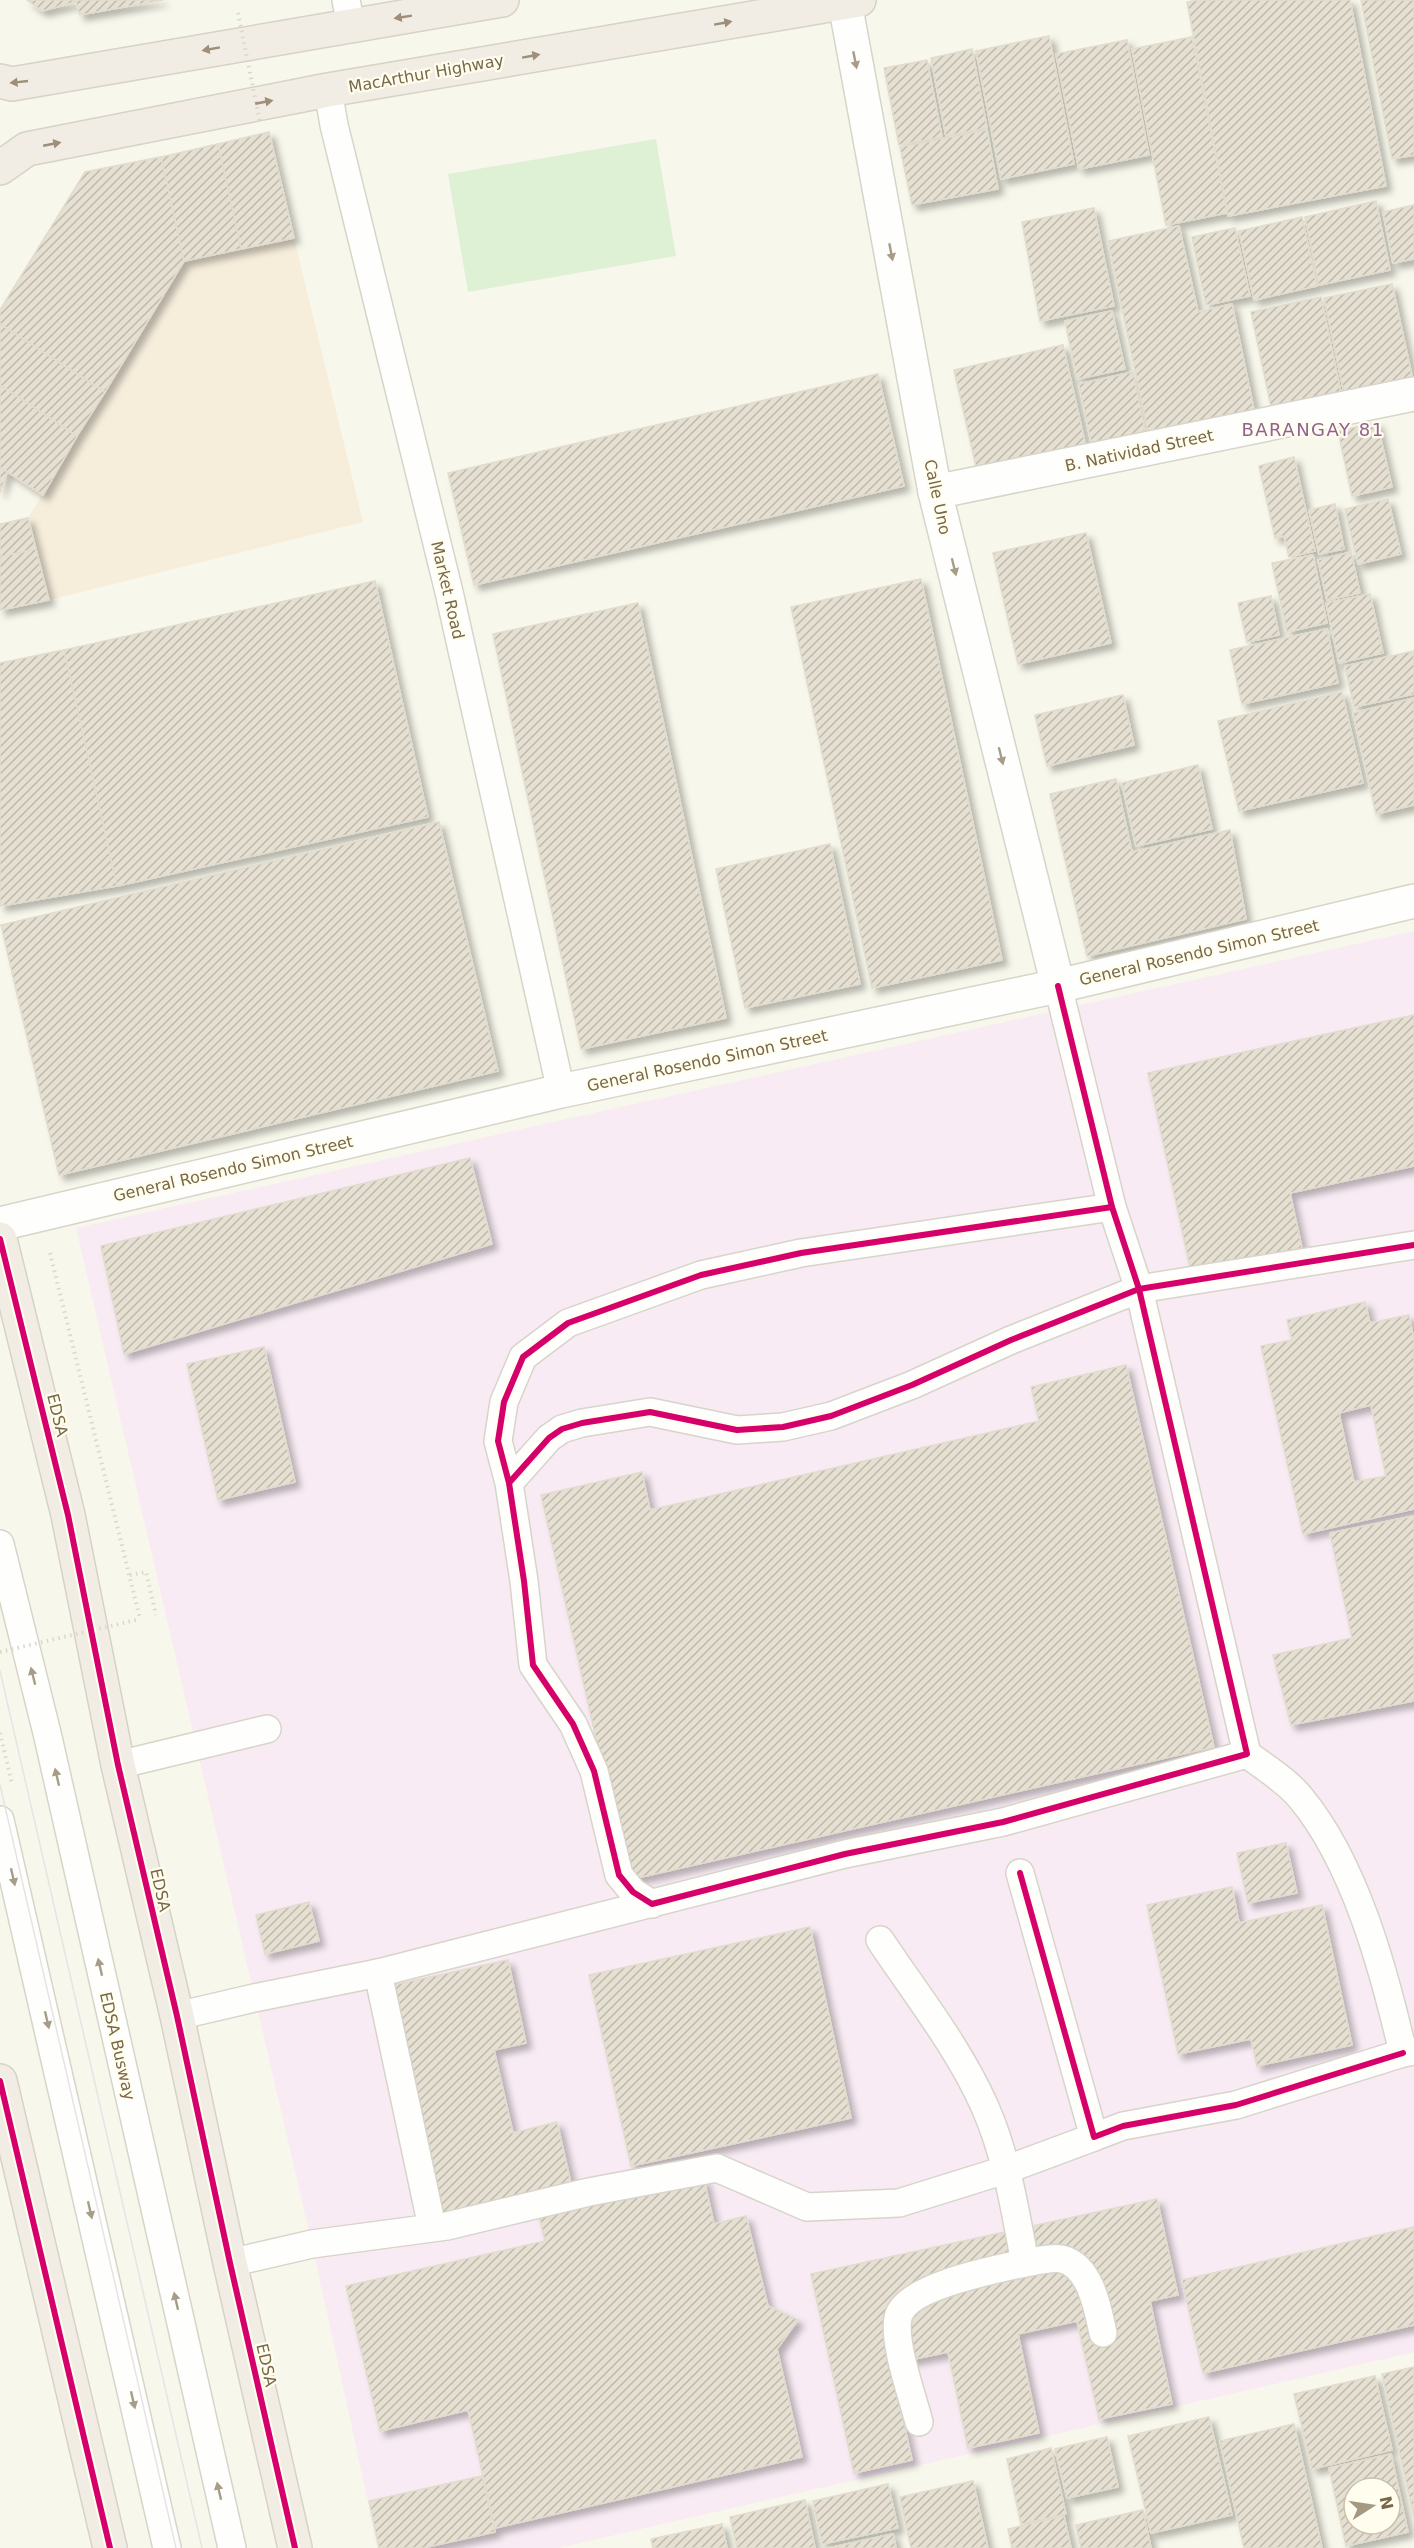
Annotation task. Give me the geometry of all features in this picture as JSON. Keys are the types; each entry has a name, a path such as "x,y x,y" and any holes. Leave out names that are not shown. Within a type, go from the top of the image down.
{"highway":[{"path":"0,81 12,84 349,13 502,0"},
{"name":"MacArthur Highway","path":"0,168 27,149 328,90 852,1"},
{"name":"EDSA","path":"0,1239 68,1515 117,1765 177,2016 295,2548"},
{"path":"0,2081 110,2548"}],"street":[{"name":"Calle Uno","path":"852,1 935,492 1058,986"},
{"name":"B. Natividad Street","path":"935,492 1414,394"},
{"name":"General Rosendo Simon Street","path":"0,1224 561,1091 1058,986 1414,901"}],"lane":[{"name":"Market Road","path":"328,90 334,125 449,591 561,1091"},
{"path":"230,2263 312,2244 432,2227 589,2192 717,2168 807,2208 898,2203 1008,2169 1123,2126 1236,2105 1408,2052 1386,1978 1331,1840 1299,1795 1247,1754 1139,1289 1112,1207 1058,986"},
{"path":"652,1904 633,1892 619,1875 594,1771 573,1724 533,1665 524,1581 509,1483 498,1441 504,1402 523,1357 568,1323 700,1275 801,1253 1112,1207"},
{"path":"509,1483 549,1438 562,1429 582,1423 650,1412 737,1430 783,1427 831,1416 912,1385 1011,1340 1139,1289 1414,1245"},
{"name":"EDSA Busway","path":"0,1544 49,1744 232,2548"},
{"path":"117,1765 267,1729"},
{"path":"177,2016 378,1973 845,1854 1003,1822 1247,1754"},
{"path":"0,1820 167,2548"},
{"path":"1020,1873 1094,2137"},
{"path":"880,1940 951,2045 985,2107 1008,2169 1025,2263"},
{"path":"378,1973 432,2227"},
{"path":"919,2422 897,2334 898,2315 907,2302 943,2285 986,2271 1055,2258 1065,2260 1075,2267 1094,2295 1103,2333"}],"path":[{"path":"238,13 260,122"},
{"path":"0,1652 140,1619 40,1214"},
{"path":"130,1575 146,1572 156,1615"}],"shaded area":[{"path":"294,238 363,522 49,600 28,518 184,261"},
{"path":"1414,931 1414,2352 558,2548 378,2548 312,2244 76,1228"}],"green space":[{"path":"656,139 676,256 468,292 448,174"}],"building":[{"path":"27,0 163,0 80,15 76,2 42,11"},
{"path":"1198,0 1350,0 1386,186 1228,216 1187,2"},
{"path":"1361,0 1414,0 1414,155 1392,159"},
{"path":"1049,36 1074,164 1001,179 976,51"},
{"path":"1192,37 1227,213 1166,225 1132,49"},
{"path":"1127,40 1149,155 1079,169 1056,54"},
{"path":"972,49 987,128 946,136 931,58"},
{"path":"927,60 942,137 899,145 884,68"},
{"path":"987,130 998,189 912,205 900,147"},
{"path":"269,132 294,238 241,249 218,144"},
{"path":"218,144 241,249 184,261 161,157"},
{"path":"161,157 184,261 105,392 0,324 0,310 85,172"},
{"path":"1376,201 1390,270 1319,285 1305,217"},
{"path":"1414,205 1414,259 1393,263 1383,212"},
{"path":"1094,208 1114,306 1040,321 1022,222"},
{"path":"1302,217 1317,286 1254,300 1239,231"},
{"path":"1179,226 1198,312 1232,304 1256,419 1150,442 1108,241"},
{"path":"1235,228 1250,296 1206,305 1192,237"},
{"path":"1392,284 1414,385 1346,402 1324,298"},
{"path":"1321,297 1344,407 1274,421 1251,312"},
{"path":"1112,311 1125,369 1077,379 1065,321"},
{"path":"0,324 105,392 77,436 0,385"},
{"path":"1063,345 1087,451 978,475 954,370"},
{"path":"1133,372 1148,445 1094,457 1079,384"},
{"path":"878,374 904,486 474,585 448,473"},
{"path":"0,385 77,436 43,495 0,467"},
{"path":"1377,422 1392,487 1352,496 1338,431"},
{"path":"1294,457 1315,551 1289,557 1284,536 1275,538 1259,466"},
{"path":"0,467 7,472 0,493"},
{"path":"1388,499 1401,554 1358,564 1345,509"},
{"path":"1335,504 1344,549 1319,554 1309,510"},
{"path":"28,518 36,549 0,557 0,524"},
{"path":"1086,533 1111,643 1018,664 993,553"},
{"path":"36,549 49,600 0,610 0,557"},
{"path":"1351,552 1360,593 1327,600 1318,560"},
{"path":"1313,555 1327,623 1287,632 1272,563"},
{"path":"921,579 1002,960 872,988 791,607"},
{"path":"375,581 428,817 117,886 64,650"},
{"path":"1370,594 1383,653 1339,663 1326,603"},
{"path":"1271,596 1279,635 1247,642 1238,603"},
{"path":"638,603 726,1018 581,1049 493,634"},
{"path":"1327,629 1338,683 1242,704 1230,650"},
{"path":"64,650 117,886 0,906 0,663"},
{"path":"1414,651 1414,694 1354,707 1345,666"},
{"path":"1342,692 1363,783 1239,811 1218,721"},
{"path":"1123,695 1134,745 1047,766 1035,715"},
{"path":"1414,698 1414,805 1376,814 1353,713"},
{"path":"1198,765 1212,829 1136,846 1122,783"},
{"path":"1116,779 1132,852 1230,830 1246,919 1087,956 1050,794"},
{"path":"439,822 498,1071 59,1175 1,925"},
{"path":"830,844 860,984 745,1008 716,869"},
{"path":"1414,1015 1414,1166 1290,1193 1302,1248 1191,1272 1148,1073"},
{"path":"470,1158 492,1244 124,1354 101,1246"},
{"path":"1365,1302 1370,1323 1409,1315 1414,1340 1414,1509 1303,1534 1261,1346 1292,1340 1287,1320","holes":["1371,1405 1386,1476 1354,1482 1339,1413"]},
{"path":"264,1347 295,1482 218,1500 187,1364"},
{"path":"1126,1365 1214,1747 628,1880 541,1495 642,1472 650,1510 1039,1421 1031,1387"},
{"path":"1414,1516 1414,1701 1291,1725 1273,1655 1352,1638 1330,1533"},
{"path":"1286,1843 1297,1893 1248,1903 1237,1853"},
{"path":"1232,1887 1239,1923 1322,1905 1352,2045 1257,2066 1251,2039 1178,2054 1147,1905"},
{"path":"309,1902 319,1941 265,1954 256,1915"},
{"path":"810,1927 851,2118 631,2166 589,1975"},
{"path":"508,1960 526,2043 494,2050 513,2133 557,2122 573,2192 444,2219 393,1985"},
{"path":"704,2179 714,2224 746,2216 768,2306 798,2320 777,2349 802,2457 495,2528 468,2410 380,2431 346,2286 545,2241 537,2208"},
{"path":"1157,2199 1178,2295 1150,2301 1172,2404 1099,2419 1077,2321 1018,2334 1039,2433 968,2448 948,2352 891,2364 912,2460 854,2473 811,2274"},
{"path":"1414,2227 1414,2325 1203,2373 1182,2280"},
{"path":"1414,2367 1414,2517 1382,2374"},
{"path":"1375,2376 1392,2450 1312,2469 1294,2394"},
{"path":"1209,2417 1232,2515 1151,2533 1128,2436"},
{"path":"1294,2424 1322,2548 1244,2548 1220,2441"},
{"path":"1107,2437 1118,2487 1067,2498 1055,2449"},
{"path":"1051,2448 1066,2514 1021,2524 1007,2459"},
{"path":"1391,2454 1396,2476 1342,2476 1342,2528 1329,2468"},
{"path":"482,2476 495,2532 423,2548 379,2548 369,2501"},
{"path":"973,2481 988,2548 911,2548 900,2497"},
{"path":"888,2484 898,2528 822,2544 813,2501"},
{"path":"805,2500 815,2548 737,2548 730,2517"},
{"path":"1402,2504 1408,2532 1402,2533"},
{"path":"1143,2510 1151,2548 1081,2548 1076,2525"},
{"path":"1064,2516 1071,2548 1012,2548 1008,2529"},
{"path":"722,2524 727,2548 653,2548 651,2539"},
{"path":"893,2534 896,2548 829,2548"},
{"path":"1344,2536 1390,2536 1346,2546"}],"tram line":[{"path":"0,1671 202,2548"},
{"path":"0,1785 176,2548"}],"cycle path":[{"path":"1058,986 1112,1207"},
{"path":"509,1483 498,1441 504,1402 523,1357 568,1323 701,1275 801,1253 1112,1207 1139,1289 1011,1340 912,1385 831,1416 783,1427 737,1430 650,1412 582,1423 562,1429 549,1438 509,1483 524,1581 533,1665 573,1724 594,1771 619,1875 633,1892 652,1904 845,1854 1003,1822 1247,1754 1139,1289 1414,1245"},
{"path":"0,1239 68,1515 118,1765 177,2016 295,2548"},
{"path":"1020,1873 1094,2137 1123,2126 1236,2105 1403,2053"},
{"path":"0,2081 110,2548"}],"district":[{"name":"BARANGAY 81","path":"1313,430"}]}
